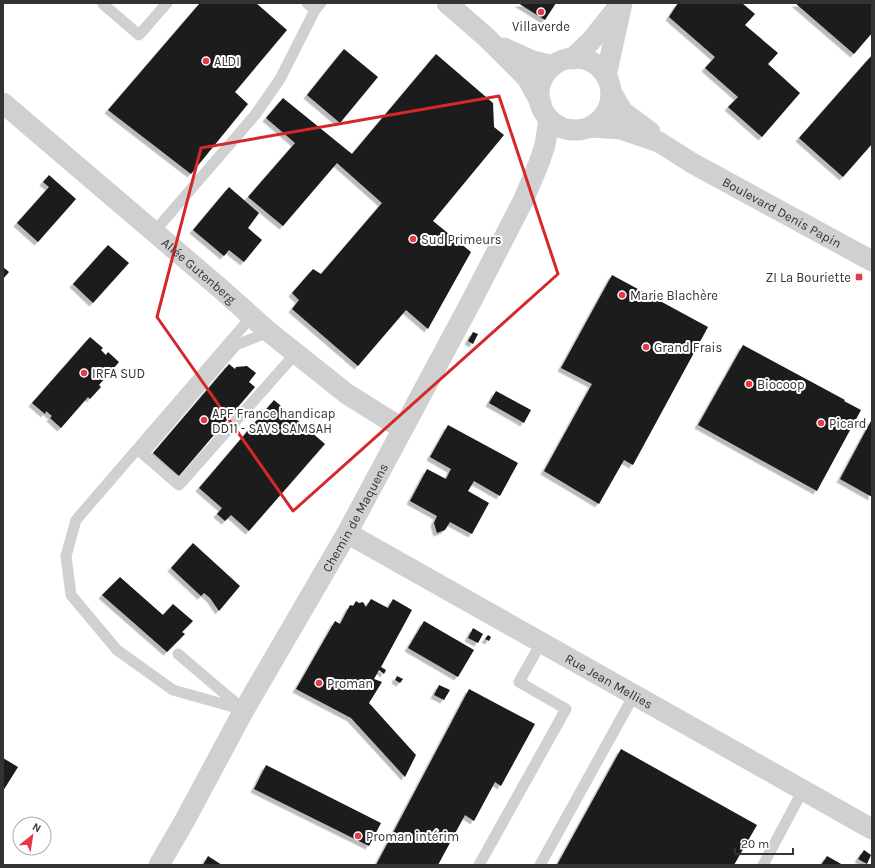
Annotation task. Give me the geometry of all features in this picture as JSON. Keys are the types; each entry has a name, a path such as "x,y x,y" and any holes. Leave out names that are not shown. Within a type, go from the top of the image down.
{"street":[{"path":"447,3 486,37 528,78 545,111 556,125 569,130 591,127 606,113 610,103 609,84 621,3"},
{"path":"572,58 590,42 621,3"},
{"path":"486,37 506,50 533,61 553,66"},
{"path":"545,111 540,94 540,86 545,75 559,62 572,58 591,62 599,67 609,84"},
{"name":"Boulevard Denis Papin","path":"609,84 623,112 692,163"},
{"name":"Allée Gutenberg","path":"3,104 36,140 154,232 269,332 347,394 403,429"},
{"name":"Chemin de Maquens","path":"159,865 244,710 347,533 523,201 545,145 545,111"},
{"name":"Boulevard Denis Papin","path":"591,127 621,129 659,142 692,163 872,261"},
{"name":"Chemin de Maquens","path":"539,163 569,130"},
{"name":"Rue Jean Mellies","path":"347,533 872,829"}],"lane":[{"path":"104,3 103,4 139,35 167,3"},
{"path":"154,232 255,115 280,79 314,5"},
{"path":"244,710 173,690 117,650 71,595 66,556 76,520 252,316"},
{"path":"269,332 236,345 143,454 179,486 296,353"},
{"path":"479,865 566,709 519,682 542,643"},
{"path":"178,654 244,710"},
{"path":"540,865 634,695"},
{"path":"763,865 803,790"}],"highlighted area":[{"path":"499,96 558,274 293,511 157,317 201,148"}],"building":[{"name":"ALDI","path":"200,3 256,3 287,30 235,92 248,104 191,174 108,110"},
{"name":"Villaverde","path":"518,3 556,3 545,20"},
{"path":"678,3 742,3 755,14 745,25 778,53 768,64 800,93 762,137 728,107 738,97 705,68 715,57 669,17"},
{"path":"795,3 872,3 872,33 854,54"},
{"path":"344,49 378,77 340,123 307,95"},
{"path":"436,54 493,103 494,127 504,135 433,221 471,252 428,329 406,310 358,366 292,309 299,300 292,293 313,269 321,274 382,203 337,163 283,226 248,197 295,143 266,118 283,98 352,154"},
{"path":"872,55 872,144 843,177 799,138"},
{"path":"49,175 76,199 38,242 17,223 49,187 43,182"},
{"path":"229,187 259,213 248,228 262,240 244,262 229,250 224,256 193,230"},
{"path":"108,245 129,263 93,303 73,284"},
{"path":"3,267 9,272 3,279"},
{"path":"612,275 708,327 633,465 624,460 599,504 544,471 592,384 561,368"},
{"path":"473,332 478,334 473,344 468,341"},
{"name":"IRFA SUD","path":"90,337 103,348 101,350 106,355 108,352 119,362 99,385 101,387 90,399 88,397 61,428 50,418 52,416 46,411 45,414 32,403"},
{"path":"743,345 861,410 817,491 698,425"},
{"name":"APF France handicap DD11 - SAVS SAMSAH","path":"229,364 235,369 236,367 247,366 256,373 249,382 255,387 179,476 153,453"},
{"path":"496,391 531,410 524,423 489,403"},
{"path":"274,400 325,444 249,531 231,515 225,521 217,514 222,508 199,488"},
{"path":"872,419 872,497 840,479"},
{"path":"448,425 518,463 500,496 474,481 468,491 489,503 472,534 450,522 445,530 437,533 434,523 437,516 410,501 427,469 446,479 451,469 430,457"},
{"path":"193,543 240,586 219,611 210,598 204,593 201,596 171,568"},
{"path":"120,577 163,615 173,604 193,621 182,632 185,634 167,652 102,595"},
{"path":"371,599 388,608 393,599 412,610 381,667 386,670 384,674 379,670 374,679 382,682 369,703 416,755 405,777 351,718 296,689 335,621 340,624 350,605 353,606 356,601 359,603 363,602 366,607"},
{"path":"424,621 474,650 458,677 408,648"},
{"path":"473,628 483,634 478,643 468,638"},
{"path":"488,635 491,637 489,641 485,639"},
{"path":"397,676 403,679 400,683 395,680"},
{"path":"439,685 450,690 444,700 434,695"},
{"path":"469,689 535,724 501,786 495,782 474,821 465,815 438,865 376,865"},
{"path":"621,749 757,825 734,865 557,865"},
{"path":"3,758 18,767 3,791"},
{"path":"266,765 381,823 369,846 254,789"},
{"path":"864,850 871,855 867,864 858,859"},
{"path":"208,856 222,865 203,865"},
{"path":"827,856 843,865 821,865"}],"place":[{"name":"Villaverde","path":"541,12"},
{"name":"ALDI","path":"206,61"},
{"name":"Sud Primeurs","path":"413,239"},
{"name":"ZI La Bouriette","path":"859,277"},
{"name":"Marie Blachère","path":"622,295"},
{"name":"Grand Frais","path":"646,347"},
{"name":"IRFA SUD","path":"84,373"},
{"name":"Biocoop","path":"749,384"},
{"name":"APF France handicap DD11 - SAVS SAMSAH","path":"204,420"},
{"name":"Picard","path":"821,423"},
{"name":"Proman","path":"319,683"},
{"name":"Proman intérim","path":"358,836"}]}
